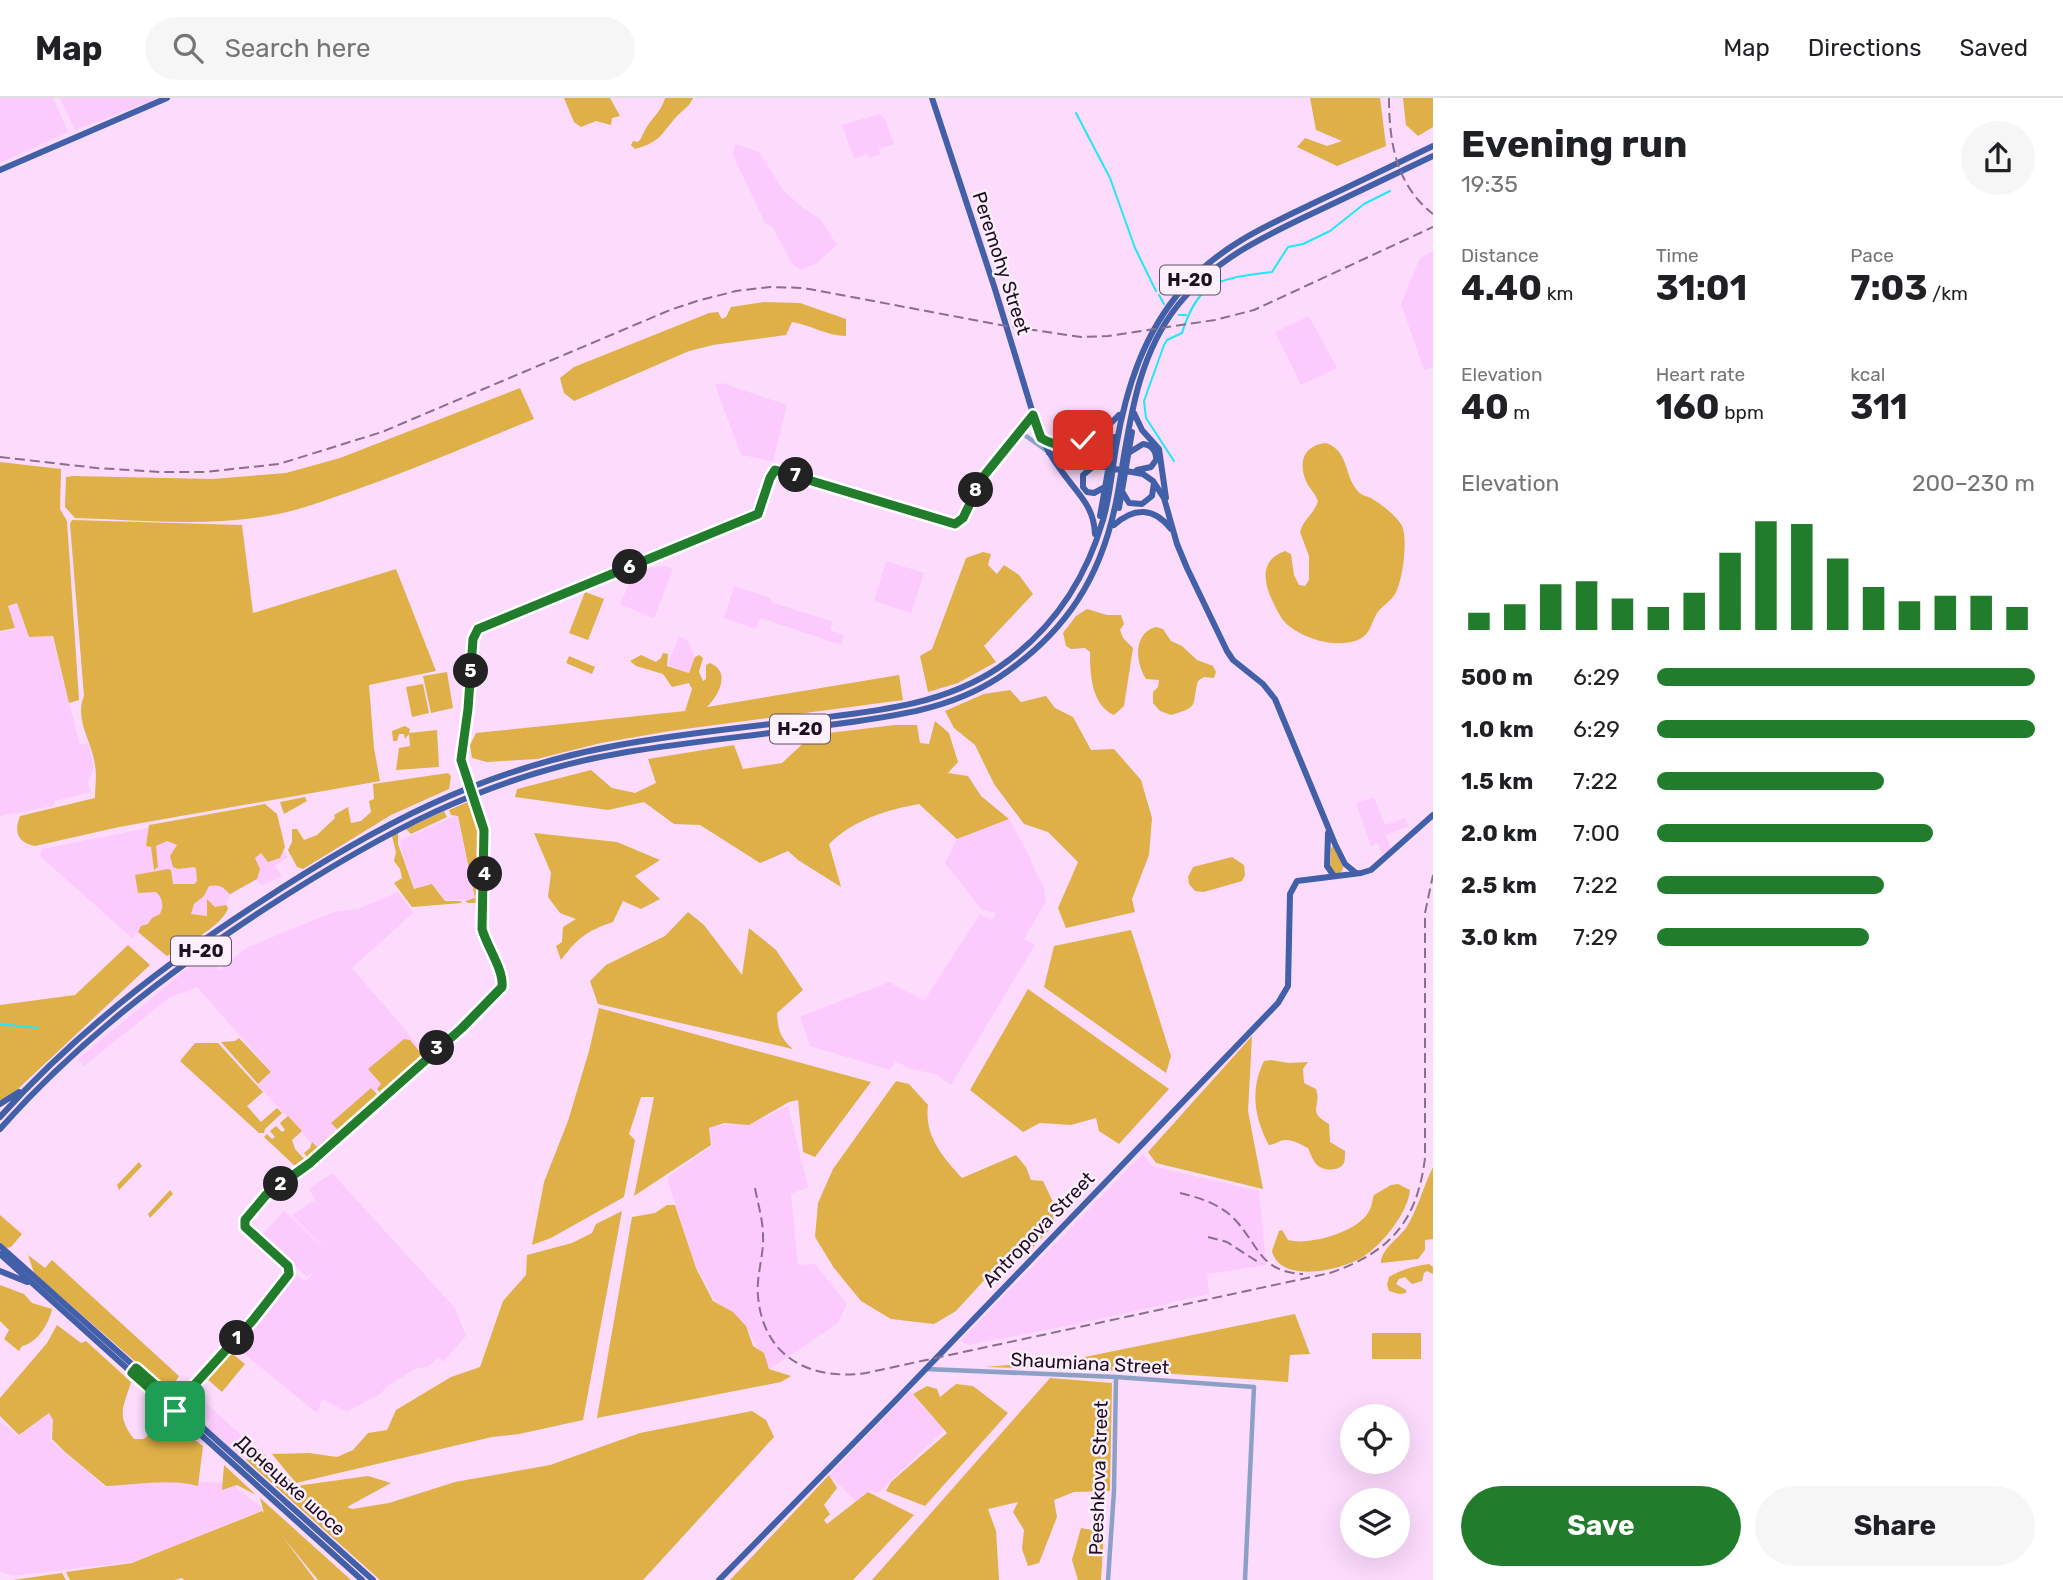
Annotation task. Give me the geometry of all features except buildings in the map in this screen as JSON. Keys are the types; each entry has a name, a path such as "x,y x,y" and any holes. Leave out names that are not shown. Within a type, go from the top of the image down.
{"main road":[{"path":"0,170 167,98"},
{"name":"Peremohy Street","path":"932,98 1041,438 1049,453 1089,506 1095,538"},
{"name":"Н-20","path":"0,1116 29,1085 113,1009 188,949 351,844 456,792 556,759 634,742 805,720 923,701 986,675 1024,648 1054,620 1077,583 1105,512 1126,397 1136,366 1165,311 1185,286 1220,254 1257,231 1433,146"},
{"name":"Н-20","path":"0,1129 47,1079 119,1015 194,955 313,877 378,839 452,803 558,767 622,752 927,709 983,687 1039,647 1057,630 1094,572 1107,539 1117,497 1139,381 1169,318 1188,294 1225,261 1263,237 1433,156"},
{"path":"1220,254 1225,261"},
{"path":"1095,538 1119,415 1126,397"},
{"path":"1107,539 1123,493 1133,410"},
{"path":"1133,410 1142,430 1161,454 1168,510"},
{"path":"1041,438 1054,445 1076,443 1109,425 1119,415"},
{"path":"1098,466 1086,455 1086,448 1090,443 1100,440 1111,452"},
{"path":"1129,454 1139,444 1147,444 1156,456 1151,467 1132,471"},
{"path":"1049,453 1065,460 1143,474 1160,490 1187,568 1227,651 1233,660 1263,684 1275,699 1328,827 1331,845 1327,866 1315,878"},
{"path":"1098,466 1083,475 1083,487 1087,492 1094,493 1105,486"},
{"path":"1123,493 1129,503 1142,504 1153,496 1153,481"},
{"path":"1114,525 1130,513 1145,511 1158,516 1174,532"},
{"path":"805,720 806,728"},
{"path":"556,759 558,767"},
{"path":"1315,878 1371,870 1433,816"},
{"path":"1331,845 1356,874"},
{"path":"1337,876 1345,864"},
{"path":"1327,866 1337,876"},
{"name":"Antropova Street","path":"719,1580 1278,1003 1288,986 1292,888 1297,881 1315,878"},
{"path":"113,1009 119,1010 119,1015"},
{"path":"0,1104 29,1085"},
{"name":"Донецьке шосе","path":"0,1245 362,1580"},
{"name":"Донецьке шосе","path":"0,1255 177,1404 373,1580"},
{"path":"0,1271 35,1286"}],"street":[{"path":"177,1404 287,1279 290,1270 288,1266 244,1224 266,1195 310,1163 462,1028 502,987 501,976 486,945 482,929 486,845 484,830 461,760 475,632 758,514 775,470 959,523 983,477 1033,415"},
{"path":"1019,431 1049,453"},
{"name":"Shaumiana Street","path":"925,1369 1116,1377 1254,1387 1245,1580"},
{"name":"Peeshkova Street","path":"1108,1580 1114,1491 1116,1377"}],"shaded area":[{"path":"0,98 53,98 68,132 0,163"},
{"path":"60,98 158,98 75,130"},
{"path":"564,98 610,98 620,116 612,118 611,125 596,121 581,127 574,122"},
{"path":"665,98 693,98 661,136 635,149 631,145 633,141 640,140"},
{"path":"1310,98 1380,98 1386,146 1337,166 1297,147 1305,138 1327,146 1342,141 1316,130"},
{"path":"1403,98 1433,98 1433,127 1418,136 1406,125"},
{"path":"880,114 885,119 894,144 879,149 880,154 869,158 867,154 854,159 842,125"},
{"path":"735,144 759,152 783,190 820,219 837,245 817,263 801,270 793,265 773,228 765,223 733,155"},
{"path":"1433,251 1433,367 1424,370 1401,304 1420,258"},
{"path":"764,302 800,303 846,319 846,336 792,322 786,335 689,351 574,401 564,393 560,378 574,367 709,313 718,312 722,319 731,307"},
{"path":"1309,316 1337,368 1301,385 1275,332"},
{"path":"722,383 787,405 773,461 741,455 715,385"},
{"path":"520,388 534,419 400,473 278,514 227,521 176,522 75,518 65,507 66,477 212,479 286,473 340,458"},
{"path":"1326,443 1339,452 1358,492 1393,514 1404,532 1405,550 1398,588 1377,613 1364,637 1352,642 1323,642 1296,631 1280,616 1267,588 1267,566 1285,551 1291,554 1294,575 1299,585 1305,586 1309,580 1309,556 1300,532 1318,501 1306,481 1303,461 1312,447"},
{"path":"0,462 61,469 60,509 67,521 79,700 69,703 53,636 29,637 17,603 8,606 15,628 0,631"},
{"path":"72,520 242,525 253,613 396,569 436,671 369,685 374,748 380,781 119,827 35,846 24,842 17,831 20,816 95,798 95,765 81,714 84,696 70,524"},
{"path":"983,552 991,554 988,565 997,574 1004,565 1019,575 1033,594 984,646 996,662 958,683 928,692 920,656 932,649 966,558"},
{"path":"886,561 924,573 911,613 874,601"},
{"path":"663,566 673,569 655,616 652,618 620,604 633,575 643,569"},
{"path":"734,586 771,598 771,602 833,622 830,630 844,635 841,645 761,618 756,629 724,618"},
{"path":"585,592 604,599 588,640 569,633"},
{"path":"17,603 29,637 52,636 80,745 88,743 94,767 88,783 91,792 55,801 53,806 0,816 0,632 16,629 8,606"},
{"path":"1087,609 1107,615 1121,615 1124,624 1120,630 1123,638 1133,648 1124,706 1114,715 1106,710 1096,696 1090,652 1085,648 1071,649 1066,646 1063,633 1076,616"},
{"path":"1156,627 1163,629 1171,641 1182,646 1197,660 1213,666 1216,672 1214,678 1204,677 1198,681 1191,707 1171,715 1160,711 1153,703 1153,692 1158,687 1159,680 1146,679 1138,657 1143,635"},
{"path":"679,636 688,641 693,652 694,662 689,673 668,665"},
{"path":"663,653 668,654 667,666 689,673 695,657 699,655 703,658 699,672 703,681 706,679 706,665 710,663 717,667 722,678 721,684 707,707 899,675 903,700 670,731 601,743 537,759 487,762 472,758 470,745 476,733 685,711 692,689 689,683 672,687 663,674 636,666 630,661 641,655 656,662"},
{"path":"569,656 595,667 592,674 566,663"},
{"path":"447,672 453,708 431,713 423,676"},
{"path":"423,684 429,713 412,717 406,687"},
{"path":"1010,690 1021,702 1046,696 1055,708 1073,717 1091,750 1114,749 1141,780 1152,818 1149,855 1132,899 1135,912 1066,928 1058,908 1078,862 1048,832 1024,824 994,784 975,745 954,728 945,711 984,694"},
{"path":"935,721 949,733 958,762 948,773 968,776 981,796 1009,819 957,839 919,804 871,817 849,828 829,844 841,887 788,851 760,863 700,825 674,824 644,802 608,810 515,797 517,789 591,770 612,788 635,793 656,783 648,759 734,745 743,769 782,763 812,735 917,725 920,743 929,744"},
{"path":"405,726 410,729 409,733 437,730 439,767 396,770 399,748 410,746 409,734 405,739 404,734 399,734 397,741 393,741 392,731"},
{"path":"448,773 451,776 449,789 391,815 303,869 297,867 288,850 292,842 292,829 297,829 304,840 317,835 335,818 334,815 348,807 351,823 361,821 371,812 369,801 374,799 373,784"},
{"path":"305,797 307,801 284,814 280,802"},
{"path":"1374,797 1385,825 1405,818 1408,826 1386,835 1391,850 1382,854 1378,843 1371,846 1356,803"},
{"path":"470,801 479,839 478,903 465,901 475,898 458,816 451,815 449,810"},
{"path":"265,804 277,814 285,847 280,858 268,862 261,853 255,858 260,869 257,879 230,894 216,885 209,886 204,896 194,904 191,914 207,916 207,899 215,907 226,905 228,908 225,915 202,935 167,956 138,932 141,926 160,914 162,905 156,892 138,893 135,875 168,869 171,870 173,884 194,884 197,881 196,869 173,867 170,856 177,845 167,841 156,846 158,867 154,870 151,847 146,846 149,825"},
{"path":"254,807 288,857 275,866 282,876 263,885 259,884 257,879 230,895 220,919 167,957 138,932 132,938 40,856 42,849"},
{"path":"444,811 447,817 411,834 406,829"},
{"path":"457,815 475,899 445,900 433,884 414,889 399,841"},
{"path":"1009,819 1044,887 1046,901 1024,939 1035,945 951,1085 936,1074 910,1069 896,1061 890,1070 810,1046 800,1017 889,982 924,1001 980,914 992,920 996,913 982,910 945,863 957,839"},
{"path":"398,833 398,844 414,889 432,884 445,901 462,903 412,907 394,883 402,878 394,861 396,852 392,836"},
{"path":"534,833 617,842 660,860 635,876 660,899 641,909 623,901 613,922 583,936 561,960 556,946 562,942 563,927 576,919 560,913 548,897 551,873"},
{"path":"1333,846 1343,867 1338,875 1330,869"},
{"path":"1232,857 1244,865 1245,875 1242,881 1204,892 1195,891 1189,884 1188,877 1193,867"},
{"path":"398,892 413,913 352,968 420,1047 316,1148 258,1085 272,1072 197,987 169,998 84,1066 78,1059 205,954 219,970 246,948 334,912 358,909"},
{"path":"688,912 704,925 742,975 749,928 776,950 803,990 777,1013 781,1033 793,1049 598,1004 590,981 606,965 665,936"},
{"path":"1131,930 1171,1056 1166,1073 1044,987 1054,946"},
{"path":"128,945 150,965 0,1103 0,1005 75,995"},
{"path":"1028,989 1169,1089 1119,1144 1099,1131 1096,1118 1071,1125 1040,1123 1023,1132 970,1090"},
{"path":"599,1008 871,1082 815,1157 803,1152 798,1100 789,1102 749,1125 724,1123 709,1128 711,1145 634,1196 654,1097 641,1097 629,1134 635,1140 624,1197 551,1238 532,1245 544,1182 568,1121"},
{"path":"1252,1036 1248,1111 1263,1189 1156,1163 1148,1152"},
{"path":"239,1038 271,1072 258,1084 221,1042"},
{"path":"404,1039 410,1040 423,1056 381,1094 377,1089 381,1084 368,1069"},
{"path":"195,1043 218,1043 263,1092 247,1106 261,1122 277,1108 282,1113 264,1133 259,1133 180,1061"},
{"path":"1264,1061 1308,1062 1303,1069 1304,1083 1316,1089 1316,1112 1329,1124 1330,1142 1345,1151 1342,1166 1330,1170 1322,1168 1316,1164 1308,1148 1291,1140 1269,1145 1257,1114 1255,1093"},
{"path":"896,1081 909,1084 928,1105 929,1127 936,1145 962,1178 1016,1155 1026,1167 1031,1180 1043,1181 1053,1202 1054,1225 1022,1259 1009,1253 956,1311 934,1324 891,1319 861,1301 834,1268 815,1237 818,1203 833,1169"},
{"path":"371,1088 377,1094 377,1099 342,1130 338,1130 331,1123"},
{"path":"788,1106 808,1187 791,1194 798,1265 815,1264 847,1304 838,1323 770,1369 745,1325 714,1299 695,1264 667,1178 712,1146 709,1126 753,1123"},
{"path":"288,1116 302,1131 292,1140 295,1149 306,1161 301,1167 295,1166 264,1137 267,1134 272,1139 275,1137 270,1131 276,1126 282,1132 285,1130 280,1123"},
{"path":"335,1131 336,1136 309,1160 304,1153 312,1142 317,1147"},
{"path":"1143,1154 1152,1166 1259,1191 1266,1265 1207,1274 1209,1294 969,1345 960,1341"},
{"path":"139,1162 142,1166 119,1190 117,1185"},
{"path":"1433,1167 1433,1239 1425,1240 1425,1250 1418,1259 1381,1263 1387,1249 1410,1221"},
{"path":"332,1173 455,1308 466,1336 443,1362 438,1357 428,1367 417,1368 389,1385 380,1394 347,1412 322,1399 317,1413 233,1345 296,1275 306,1281 316,1270 307,1277 262,1235 284,1211 331,1255 292,1215 315,1200 309,1189"},
{"path":"1398,1184 1410,1190 1405,1208 1386,1236 1364,1256 1342,1266 1314,1272 1287,1268 1277,1262 1272,1251 1279,1231 1282,1230 1288,1240 1297,1241 1332,1236 1363,1219 1370,1209 1374,1195"},
{"path":"170,1190 173,1194 150,1218 148,1214"},
{"path":"667,1205 675,1205 696,1268 713,1301 733,1312 746,1326 753,1346 764,1353 769,1369 791,1376 781,1382 597,1418 632,1217 655,1213"},
{"path":"622,1211 583,1420 492,1437 296,1483 272,1454 309,1453 337,1457 353,1450 368,1433 387,1430 396,1410 451,1377 480,1367 503,1301 526,1275 527,1255 572,1243 592,1233 596,1224"},
{"path":"0,1215 22,1234 11,1247 7,1248 0,1242"},
{"path":"28,1255 45,1268 52,1260 179,1376 169,1391 34,1273"},
{"path":"1429,1264 1433,1267 1433,1274 1427,1271 1422,1281 1412,1284 1405,1277 1399,1279 1396,1284 1406,1290 1406,1293 1389,1291 1389,1277"},
{"path":"0,1285 24,1294 32,1303 52,1309 42,1332 19,1351 4,1339 9,1330 0,1321"},
{"path":"1295,1314 1310,1354 1290,1355 1288,1382 1132,1371 985,1367 1070,1360"},
{"path":"57,1325 81,1343 86,1341 131,1382 123,1418 134,1439 144,1439 164,1421 203,1446 198,1486 164,1482 106,1486 52,1439 53,1420 49,1413 19,1435 0,1416 0,1398 47,1343"},
{"path":"1372,1333 1421,1333 1421,1359 1372,1359"},
{"path":"229,1351 245,1364 222,1392 206,1378"},
{"path":"1050,1378 1112,1383 1110,1491 1074,1492 1054,1500 1057,1517 1039,1563 1028,1566 1022,1549 1024,1530 1013,1512 1018,1502 988,1509 996,1531 999,1580 872,1580"},
{"path":"956,1384 973,1386 1008,1413 925,1506 886,1491 891,1482 947,1433 913,1394 927,1386 937,1389 940,1397"},
{"path":"910,1391 944,1430 878,1493 868,1491 856,1501 829,1475"},
{"path":"205,1402 253,1446 242,1458 207,1428 211,1423 198,1411"},
{"path":"752,1411 766,1420 774,1437 643,1580 380,1580 246,1460 258,1449 296,1486 368,1476 391,1483 347,1507 352,1509 389,1503 455,1482 550,1465 640,1433"},
{"path":"49,1413 53,1420 50,1440 105,1487 150,1480 230,1483 264,1509 139,1561 12,1576 0,1571 0,1422 19,1436"},
{"path":"224,1465 256,1495 237,1485 222,1490"},
{"path":"829,1475 837,1488 824,1505 830,1514 824,1520 827,1524 868,1492 914,1515 853,1580 730,1580"},
{"path":"260,1498 351,1580 318,1580 283,1537 315,1580 70,1580 66,1572 132,1563 262,1511 264,1513"},
{"path":"1081,1528 1104,1532 1101,1580 1078,1580 1072,1560"},
{"path":"62,1573 66,1580 13,1580"}],"waterway":[{"path":"1076,113 1110,178 1135,248 1156,291"},
{"path":"1174,461 1146,418 1144,401 1164,345 1167,340 1182,333 1196,301 1214,284 1272,272 1288,247 1303,244 1330,231 1364,204 1390,191"},
{"path":"1159,295 1164,304"},
{"path":"1179,315 1186,315"},
{"path":"0,1024 38,1028"}],"railway":[{"path":"1389,98 1391,131 1397,162 1411,190 1433,214"},
{"path":"0,457 161,472 205,472 279,464 382,432 670,310 736,291 770,287 804,288 1006,326 1081,337 1108,336 1215,320 1254,310 1433,227"},
{"path":"755,1188 763,1230 758,1288 762,1317 769,1335 780,1349 793,1360 826,1373 866,1373 1330,1273 1351,1265 1369,1255 1397,1232 1415,1200 1421,1180 1425,1158 1425,913 1433,875"},
{"path":"1180,1193 1204,1200 1226,1211 1270,1264 1279,1269 1303,1274"},
{"path":"1208,1237 1227,1242 1261,1264"}],"route":[{"path":"175,1411 132,1373 136,1368 177,1404 253,1320 289,1274 288,1266 245,1227 245,1220 266,1195 310,1163 437,1047 462,1028 502,987 501,976 486,945 482,929 486,845 484,830 461,760 475,632 758,514 775,470 955,524 963,518 983,477 1033,415 1041,438 1049,443 1062,446 1083,440"}]}
